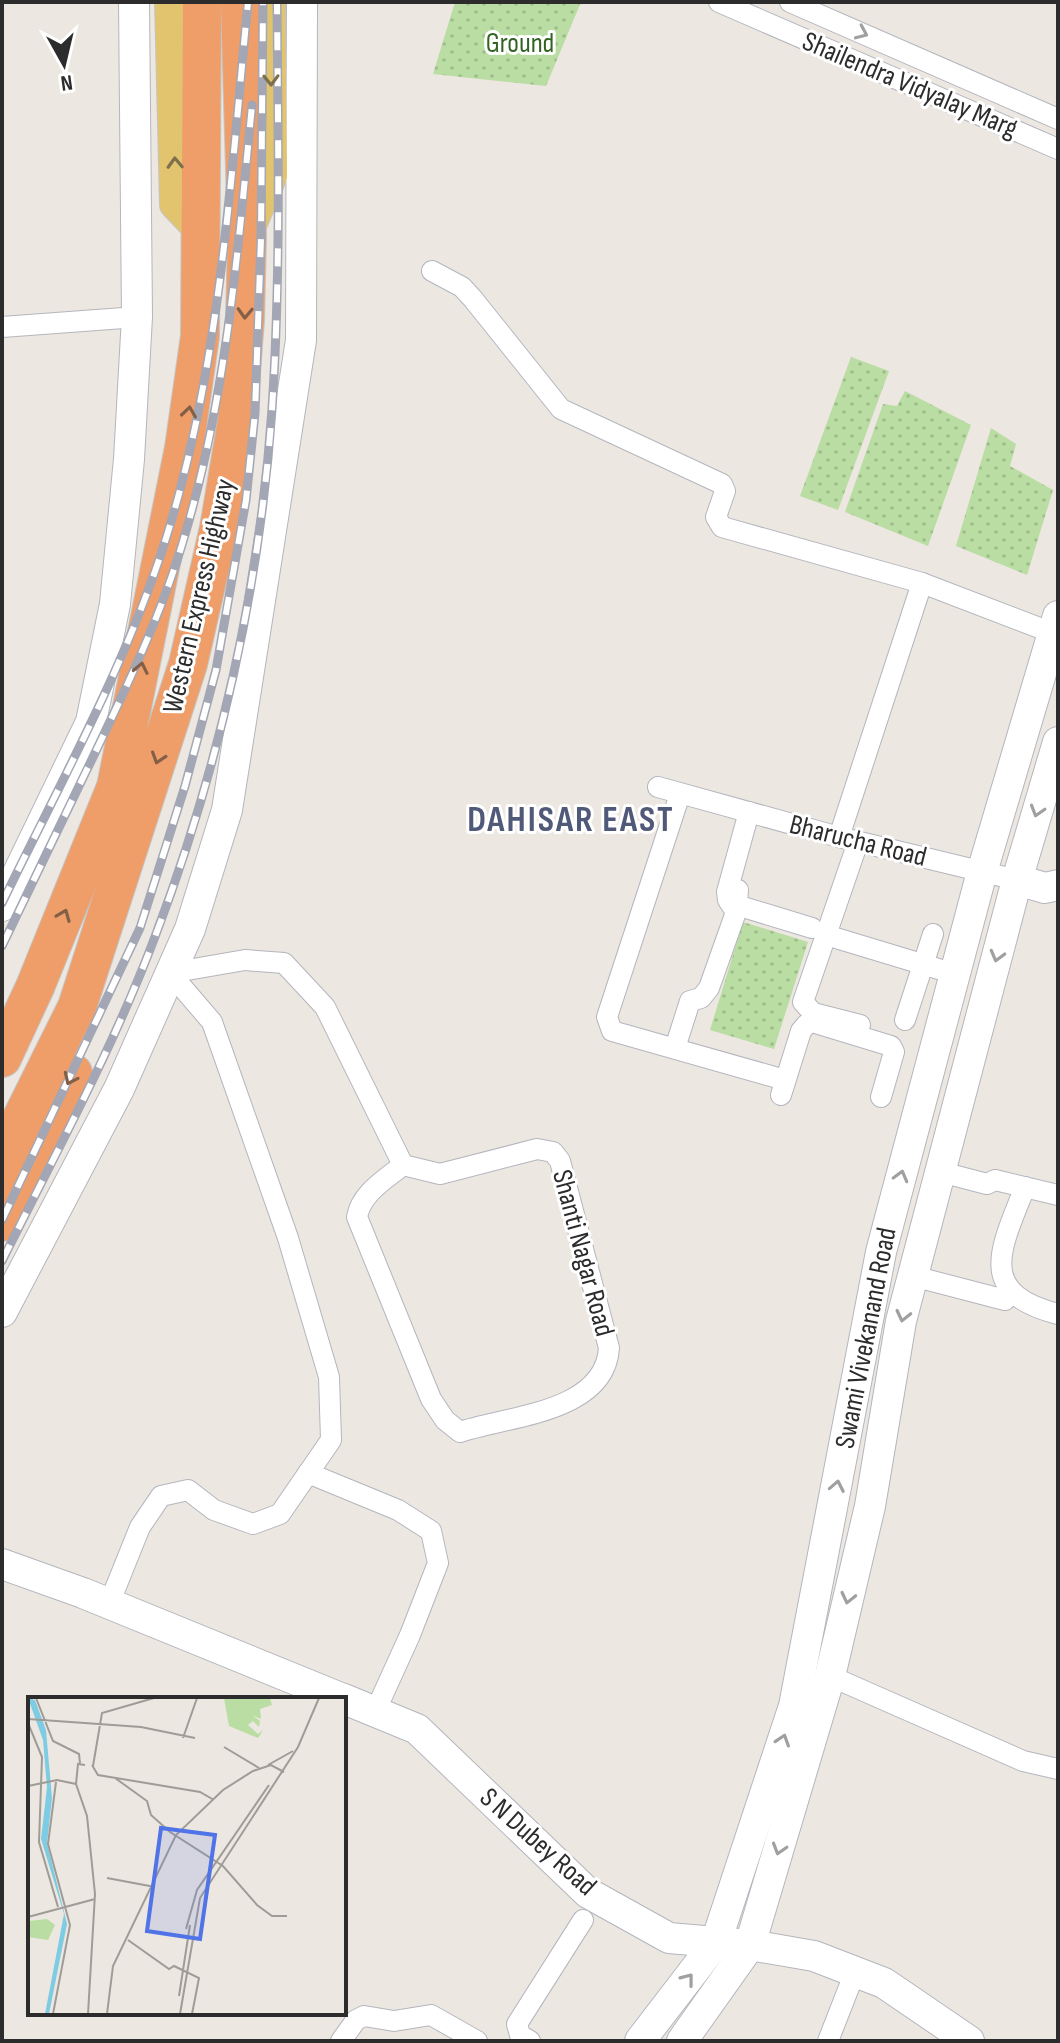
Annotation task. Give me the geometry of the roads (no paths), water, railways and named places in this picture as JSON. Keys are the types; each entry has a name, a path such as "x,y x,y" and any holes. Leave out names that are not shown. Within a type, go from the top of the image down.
{"highway":[{"name":"Western Express Highway","path":"2,1058 35,987 116,787 184,448 200,336 202,2"},
{"name":"Western Express Highway","path":"2,1158 77,1007 188,664 219,528 237,421 245,320 247,235 240,2"},
{"path":"2,1007 35,987"},
{"path":"2,1222 88,1040 77,1007"}],"main road":[{"path":"171,2 176,204 202,231"},
{"path":"247,235 271,175 269,2"}],"street":[{"path":"2,906 91,722 115,604 129,459 137,317 134,2"},
{"path":"2,1312 119,1089 190,929 227,810 301,340 302,2"},
{"name":"Shailendra Vidyalay Marg","path":"790,2 1058,119"},
{"name":"Shailendra Vidyalay Marg","path":"723,3 747,8 1058,149"},
{"path":"432,271 462,287 561,409 722,484 725,491 716,517 722,527 922,583 1056,628"},
{"path":"2,327 137,317"},
{"path":"860,1025 813,1013 803,1002 819,932 849,840 922,583"},
{"name":"Swami Vivekanand Road","path":"640,2041 716,1942 794,1706 881,1252 982,872 1056,628"},
{"name":"Swami Vivekanand Road","path":"682,2041 750,1945 830,1676 870,1506 901,1321 913,1276 943,1166 1044,889 1058,742"},
{"name":"Bharucha Road","path":"658,787 849,840 1044,889"},
{"path":"680,794 607,1017 612,1031 675,1048 783,1087 801,1031 812,1022 891,1046 894,1052 881,1097"},
{"path":"675,1048 690,1001 701,998 709,988 736,912 727,892 749,812"},
{"path":"733,868 740,877 737,904 955,974"},
{"path":"905,1020 933,934"},
{"path":"170,973 245,960 284,963 325,1007 403,1165"},
{"path":"109,1604 140,1527 161,1496 188,1490 214,1510 253,1524 280,1514 331,1440 329,1377 288,1238 212,1022 170,973"},
{"name":"Shanti Nagar Road","path":"537,1149 553,1152 560,1161 609,1348 608,1365 598,1380 561,1407 460,1432 445,1420 431,1399 357,1217 359,1205 403,1165 440,1174 537,1149"},
{"path":"943,1166 990,1173 995,1180 1058,1195"},
{"path":"1025,1187 1008,1231 1001,1267 1002,1281 1019,1300 1058,1314"},
{"path":"913,1276 1005,1300"},
{"path":"308,1473 398,1510 431,1531 438,1563 375,1712"},
{"name":"S N Dubey Road","path":"2,1564 339,1697"},
{"path":"830,1676 1023,1761 1058,1769"},
{"name":"S N Dubey Road","path":"346,1700 417,1729 588,1893 669,1938 750,1945 814,1956 884,1983 969,2041"},
{"path":"530,2041 520,2035 517,2024 583,1920"},
{"path":"828,2041 855,1972"},
{"path":"341,2041 356,2020 364,2016 394,2021 431,2015 477,2041"}],"railway":[{"path":"2,903 116,668 137,620 171,522 188,459 213,329 248,2"},
{"path":"2,1220 140,928 185,786 216,670 246,500 255,413 261,238 263,2"},
{"path":"2,1261 122,1018 156,934 199,807 233,676 258,543 272,409 278,257 277,2"},
{"path":"2,946 133,673 167,589 186,531 212,426 221,373 236,266 252,105"}],"district":[{"name":"DAHISAR EAST","path":"571,820"}],"park label":[{"name":"Ground","path":"520,43"}]}
